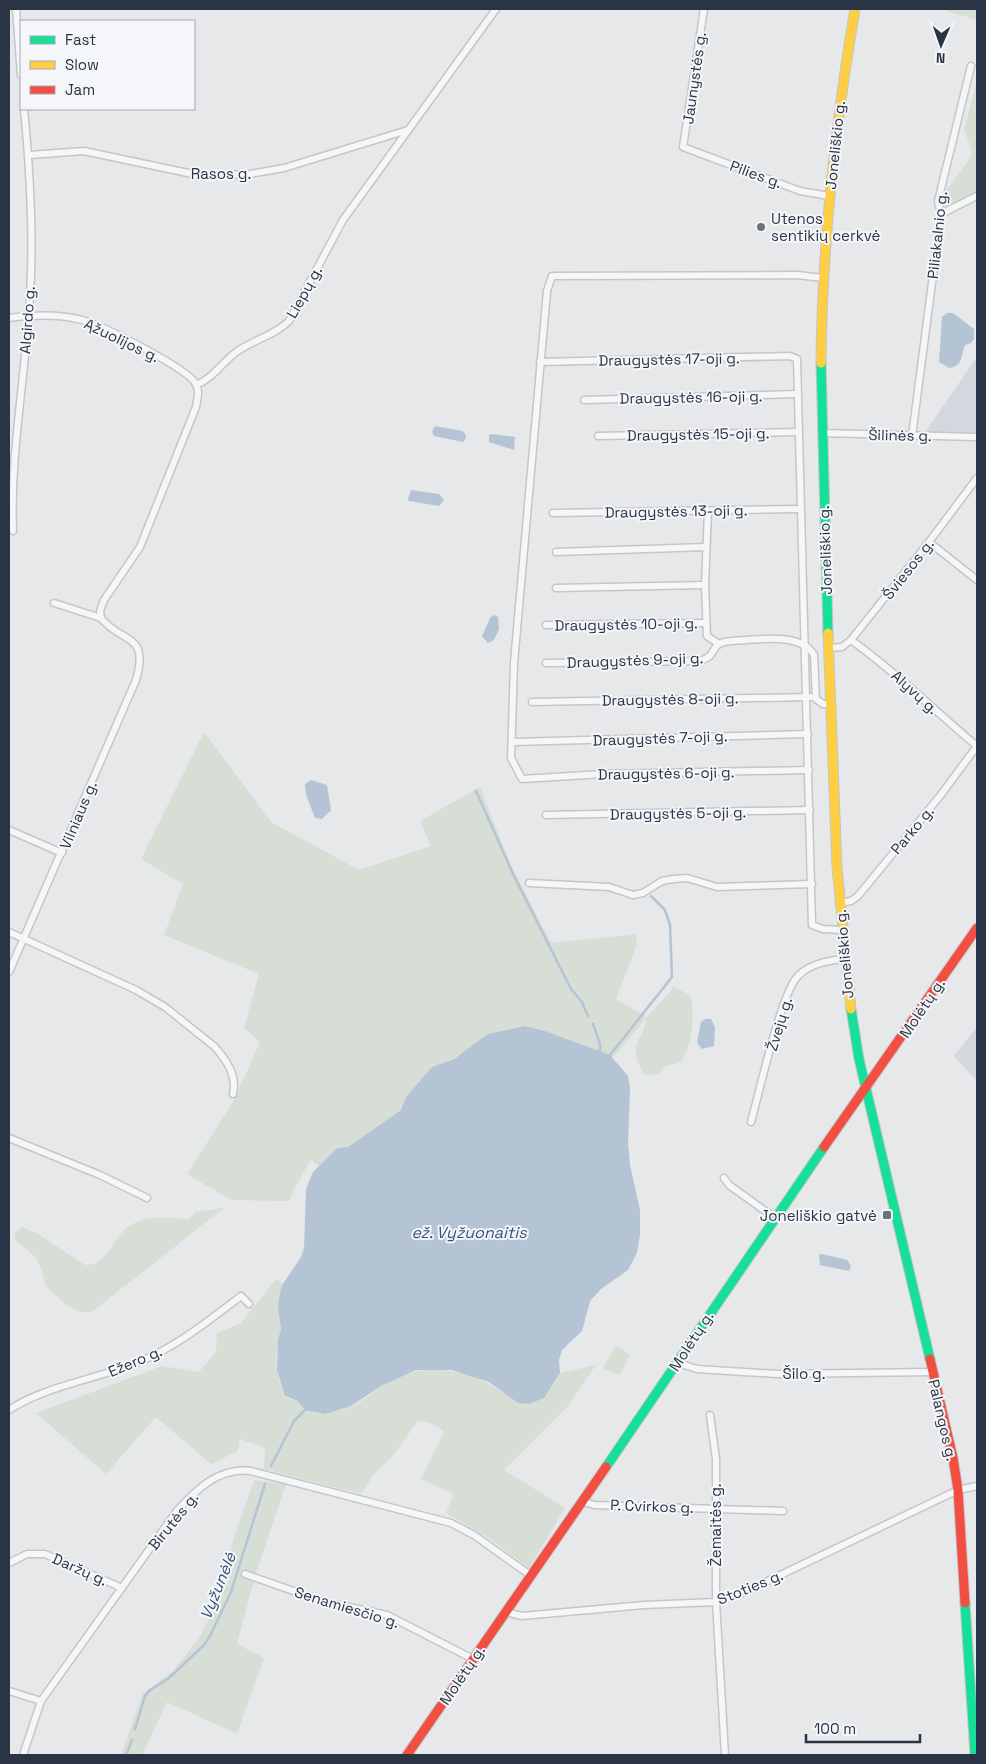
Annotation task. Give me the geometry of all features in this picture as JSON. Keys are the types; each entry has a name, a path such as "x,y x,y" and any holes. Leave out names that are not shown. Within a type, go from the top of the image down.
{"street":[{"path":"16,9 20,62"},
{"name":"Liepų g.","path":"196,385 210,378 235,353 260,338 279,331 289,321 343,220 496,9"},
{"name":"Jaunystės g.","path":"683,147 704,9"},
{"name":"Joneliškio g.","path":"855,9 835,128 829,196 823,278 822,433 824,562 839,903 843,959 851,1020 866,1091"},
{"name":"Piliakalnio g.","path":"912,436 941,214 938,201 971,66"},
{"name":"Algirdo g.","path":"13,531 14,460 29,315 31,244 29,155 24,110"},
{"name":"Rasos g.","path":"29,155 84,151 202,176 250,174 284,168 409,130"},
{"name":"Pilies g.","path":"683,147 800,191 829,196"},
{"path":"941,214 977,196"},
{"path":"512,742 514,663 540,362 547,291 552,276 797,275 823,278"},
{"name":"Ąžuolijos g.","path":"9,318 29,315 73,318 94,325 178,369 196,385"},
{"name":"Draugystės 17-oji g.","path":"540,362 790,356 797,359 798,394"},
{"path":"54,602 101,618 100,611 104,600 140,547 196,407 198,393 196,385"},
{"path":"798,394 812,925 823,929 841,930"},
{"name":"Draugystės 16-oji g.","path":"584,400 798,394"},
{"name":"Draugystės 15-oji g.","path":"598,436 798,432"},
{"name":"Šilinės g.","path":"822,433 977,437"},
{"name":"Šviesos g.","path":"851,640 930,542 977,478"},
{"name":"Draugystės 13-oji g.","path":"553,513 800,509"},
{"path":"708,511 705,585 707,636 719,644"},
{"path":"930,542 977,580"},
{"path":"556,552 706,548"},
{"path":"556,588 705,585"},
{"name":"Vilniaus g.","path":"9,972 136,680 140,655 134,642 104,623 101,618"},
{"name":"Draugystės 10-oji g.","path":"546,625 706,623"},
{"name":"Draugystės 9-oji g.","path":"546,663 699,661 710,658 719,644 729,641 780,638 805,646"},
{"path":"829,648 842,647 851,640"},
{"name":"Alyvų g.","path":"851,640 887,666 907,687 977,746"},
{"path":"805,646 814,655 816,699"},
{"name":"Draugystės 8-oji g.","path":"532,702 807,696 823,704 831,705"},
{"name":"Draugystės 7-oji g.","path":"512,742 808,734"},
{"name":"Draugystės 6-oji g.","path":"512,742 511,758 522,779 602,774 809,770"},
{"name":"Parko g.","path":"839,903 858,896 940,796 977,746"},
{"name":"Draugystės 5-oji g.","path":"546,815 810,810"},
{"path":"9,830 62,853"},
{"path":"528,883 609,887 633,895 642,893 662,881 673,879 694,880 717,887 812,884"},
{"name":"Molėtų g.","path":"407,1755 678,1363 710,1312 866,1091 977,928"},
{"path":"9,932 136,990 165,1006 218,1051 234,1076 235,1086 233,1094"},
{"name":"Žvejų g.","path":"750,1122 786,998 797,976 814,965 843,959"},
{"name":"Palangos g.","path":"866,1091 953,1458 958,1490 975,1755"},
{"path":"9,1138 94,1173 147,1198"},
{"path":"724,1178 775,1218"},
{"name":"Ežero g.","path":"9,1410 38,1396 138,1362 169,1346 241,1296 248,1304"},
{"name":"Šilo g.","path":"678,1363 697,1369 778,1374 932,1372"},
{"name":"Žemaitės g.","path":"710,1415 716,1459 714,1508 716,1602 725,1755"},
{"name":"Birutės g.","path":"23,1755 41,1701 188,1499 213,1478 224,1473 243,1470 451,1523 474,1535 530,1575"},
{"name":"Stoties g.","path":"505,1612 522,1616 644,1604 716,1602 738,1595 958,1490 977,1486"},
{"name":"P. Cvirkos g.","path":"582,1501 589,1505 783,1511"},
{"name":"Daržų g.","path":"9,1563 27,1554 46,1554 122,1588"},
{"name":"Senamiesčio g.","path":"245,1574 325,1602 387,1615 473,1659"},
{"path":"9,1691 41,1701"}],"shaded area":[{"path":"948,9 977,9 977,20 947,11"},
{"path":"977,81 977,196 941,214 938,201 970,158 972,150 964,130"},
{"path":"977,357 977,436 924,434"},
{"path":"204,732 271,822 359,870 431,846 420,821 480,787 510,863 551,943 637,934 636,947 616,999 647,1017 674,987 690,995 693,1011 692,1029 688,1047 681,1062 664,1067 658,1074 644,1075 636,1055 636,1049 645,1027 646,1018 614,1057 545,1031 469,1049 447,1062 406,1097 401,1110 348,1147 337,1148 320,1166 311,1160 293,1191 290,1201 231,1200 187,1174 233,1102 260,1042 244,1028 259,974 164,935 183,884 141,859"},
{"path":"977,1027 977,1079 976,1080 954,1056"},
{"path":"224,1208 93,1311 86,1312 73,1309 45,1285 36,1258 15,1240 15,1233 22,1227 38,1234 85,1265 93,1264 105,1255 125,1229 145,1219 189,1219 196,1212"},
{"path":"276,1279 283,1284 278,1309 281,1329 276,1359 279,1379 286,1398 298,1401 305,1410 328,1411 349,1407 366,1398 381,1386 399,1377 416,1371 434,1369 469,1375 485,1382 518,1403 553,1385 560,1373 596,1365 568,1406 504,1470 565,1508 529,1568 487,1537 446,1513 454,1494 421,1479 444,1432 429,1423 418,1421 391,1458 374,1474 361,1494 264,1469 265,1448 240,1439 238,1451 211,1464 156,1417 106,1474 36,1413 162,1366 199,1372 216,1352 217,1333 241,1323"},
{"path":"616,1346 630,1355 620,1375 603,1368"},
{"path":"254,1480 286,1484 255,1576 237,1644 264,1658 237,1734 167,1702 142,1755 121,1755 143,1693 173,1671 200,1637 217,1603 233,1541"}],"water":[{"path":"947,313 953,313 974,329 974,339 971,343 965,345 961,360 954,367 949,368 939,362 942,317"},
{"path":"435,426 462,431 466,435 465,440 463,442 434,436 432,432"},
{"path":"489,435 515,437 514,450 489,442"},
{"path":"411,490 439,494 444,500 439,506 409,501"},
{"path":"494,615 498,617 499,629 494,640 488,643 482,636 490,618"},
{"path":"311,780 327,785 331,810 322,819 315,818 306,795 305,784"},
{"path":"705,1019 711,1019 715,1027 714,1046 702,1049 697,1043 701,1022"},
{"name":"ež. Vyžuonaitis","path":"525,1026 545,1031 610,1055 628,1076 630,1089 628,1143 630,1165 640,1210 640,1234 637,1253 628,1270 601,1289 590,1301 582,1331 562,1350 559,1360 560,1373 544,1398 529,1404 518,1403 489,1382 452,1370 416,1370 381,1386 351,1406 325,1414 305,1410 298,1401 285,1396 277,1370 278,1340 281,1329 278,1309 283,1284 301,1257 304,1248 306,1189 313,1172 337,1148 348,1147 401,1110 406,1097 432,1067 454,1059 488,1034"},
{"path":"822,1254 847,1260 851,1266 849,1271 820,1265 819,1255"}],"waterway":[{"path":"476,791 513,874 571,989 582,1002 588,1016"},
{"path":"610,1055 672,977 670,925 665,910 651,896"},
{"path":"593,1024 600,1044 600,1052"},
{"name":"Vyžunėlė","path":"271,1466 294,1421 305,1410"},
{"name":"Vyžunėlė","path":"135,1729 145,1696 149,1691 169,1678 204,1645 210,1636 231,1592 265,1484"},
{"name":"Vyžunėlė","path":"126,1755 132,1740"}],"traffic: fast":[{"path":"821,363 828,633"},
{"path":"851,1009 859,1059 930,1359"},
{"path":"606,1467 824,1147"},
{"path":"965,1603 975,1755"}],"traffic: slow":[{"path":"821,363 824,274 831,186 841,97 855,9"},
{"path":"828,633 837,867 851,1009"}],"traffic: jam":[{"path":"824,1147 977,928"},
{"path":"930,1359 953,1458 958,1490 965,1603"},
{"path":"407,1755 606,1467"}],"place":[{"name":"Utenos sentikių cerkvė","path":"761,227"},
{"name":"Joneliškio gatvė","path":"887,1215"}]}
